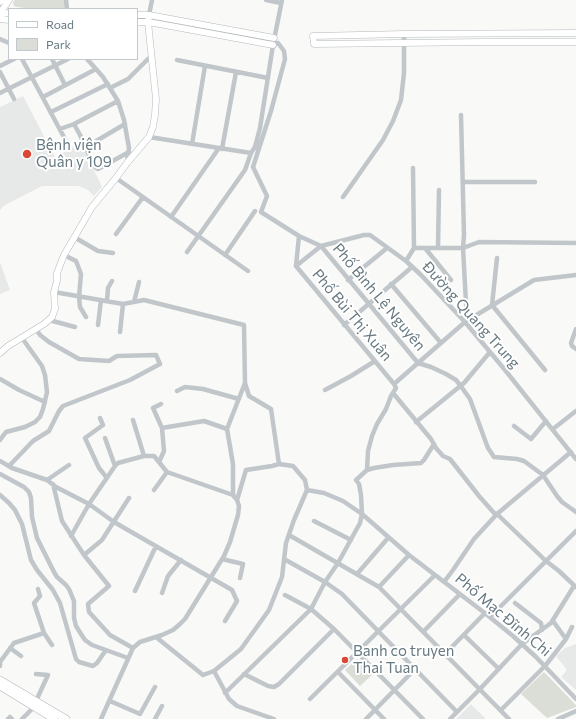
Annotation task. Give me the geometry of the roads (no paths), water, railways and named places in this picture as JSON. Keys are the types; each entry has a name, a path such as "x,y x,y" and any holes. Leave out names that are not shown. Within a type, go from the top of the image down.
{"main road":[{"path":"0,680 54,719"},
{"path":"0,686 66,719"}],"street":[{"path":"0,13 9,0"},
{"path":"0,353 52,317 55,309 54,292 57,281 57,273 74,237 92,207 149,137 153,127 156,100 148,22 152,0"},
{"path":"187,252 245,170 251,153 255,147 260,128 281,1 266,0"},
{"path":"138,15 149,15 275,42 284,51 285,59 271,111 253,167 267,196 261,212 299,236 321,246"},
{"path":"138,22 148,22 275,42"},
{"path":"576,33 313,36 314,44 576,42"},
{"path":"342,197 384,140 401,100 404,73 404,34"},
{"path":"51,112 128,79 152,56"},
{"path":"0,66 12,60"},
{"path":"23,60 65,139"},
{"path":"52,60 65,85"},
{"path":"0,93 33,78 66,60"},
{"path":"88,60 103,77 118,101 125,124 129,148 127,163"},
{"path":"177,60 268,78"},
{"path":"192,144 205,66"},
{"path":"43,97 96,69"},
{"path":"0,72 14,99"},
{"path":"171,217 221,149 236,72"},
{"path":"60,129 74,124 118,101"},
{"path":"460,115 466,322"},
{"path":"74,124 94,166 98,169 129,152"},
{"path":"86,147 125,124"},
{"path":"149,137 251,153"},
{"path":"406,261 414,248 412,168"},
{"path":"116,178 248,271"},
{"path":"463,182 535,182"},
{"path":"438,248 439,190"},
{"path":"116,234 143,197"},
{"path":"225,255 255,212"},
{"name":"Đường Quang Trung","path":"321,246 364,235 370,235 406,261 466,322 576,459"},
{"path":"296,266 299,236"},
{"path":"74,237 98,251 113,253"},
{"path":"414,248 463,248 479,242 576,243"},
{"name":"Phố Bùi Thị Xuân","path":"321,246 296,266 394,384"},
{"name":"Phố Bình Lệ Nguyên","path":"321,246 418,363"},
{"path":"348,280 388,248"},
{"path":"425,248 451,280"},
{"path":"64,256 76,261 81,274 79,296 80,307 86,317"},
{"path":"497,258 492,305 545,370"},
{"path":"344,324 412,267"},
{"path":"367,470 368,451 372,436 396,388 394,384 466,322 492,305 534,280 576,275"},
{"path":"107,301 108,288 112,281"},
{"path":"134,302 139,282"},
{"path":"391,284 441,343"},
{"path":"54,292 123,304 144,300 244,325 245,383 249,396"},
{"path":"98,325 101,300"},
{"path":"120,332 123,304"},
{"path":"49,320 75,327"},
{"path":"9,466 33,441 49,431 63,406 130,380 160,364 156,355 117,356 109,361 79,360 49,342 40,335 36,329"},
{"path":"576,329 571,343 576,349"},
{"path":"0,440 6,432 25,427 36,422 40,417 45,402 47,392 45,375 42,366 22,338"},
{"path":"416,422 464,383 490,352"},
{"path":"325,390 375,361"},
{"path":"418,363 431,367 456,380 470,399 488,448 494,457 524,461 543,475 562,502 576,512"},
{"path":"0,379 45,402"},
{"path":"233,496 233,464 227,429 245,383"},
{"path":"177,391 185,387 197,388 240,399"},
{"path":"242,392 271,409 279,464"},
{"path":"393,393 431,439 436,448 443,456 450,460 494,513 497,514 546,561 575,586 553,621 522,644 450,719"},
{"path":"159,462 164,451 162,428 153,408 161,404"},
{"path":"552,429 576,411"},
{"path":"100,418 103,425 85,438 99,468 107,478"},
{"path":"134,420 144,456"},
{"path":"162,428 204,421 227,429"},
{"path":"514,426 531,439 546,421"},
{"path":"105,438 115,466"},
{"path":"225,692 311,609 325,582 338,563 360,523 362,514 361,495 359,484 356,480 367,470 393,465 421,463 434,444"},
{"path":"444,582 474,539 497,514 570,452"},
{"path":"71,536 89,504 115,466 118,463 144,456 154,456 167,472 233,496 237,500 239,506 233,534 222,559 185,619 173,630 140,642 133,648 101,719"},
{"path":"1,463 47,480 56,487 89,504 114,522 232,590 237,601 225,621"},
{"path":"156,637 203,675 214,671 241,649 268,610 282,577 286,543 307,490 305,480 293,466 279,464 246,470 237,500"},
{"path":"47,480 68,465"},
{"path":"154,490 167,472"},
{"path":"0,474 24,487 29,492 31,498 32,517 37,538 55,575 69,589 74,601 74,618 80,634 89,643 128,658"},
{"path":"53,484 62,521 84,555 109,586 88,604 89,612 110,635 133,648"},
{"path":"307,490 324,493 343,501 362,514"},
{"path":"0,496 12,506 18,515 31,560 53,590 60,603 76,659 79,662 93,666 97,663 106,650"},
{"path":"84,555 102,540 129,498"},
{"name":"Phố Mạc Đĩnh Chi","path":"362,514 409,556 435,574 522,644 576,699"},
{"path":"314,521 351,540"},
{"path":"490,617 576,531"},
{"path":"289,534 379,587 509,719"},
{"path":"357,574 388,538"},
{"path":"135,591 156,546"},
{"path":"379,587 409,556"},
{"path":"222,559 243,564 240,578"},
{"path":"284,559 325,582 342,594 457,712"},
{"path":"162,593 168,576 181,560"},
{"path":"310,699 435,574"},
{"path":"38,590 40,596 34,603 44,633 52,645"},
{"path":"423,632 460,594"},
{"path":"285,595 311,609 334,629 423,719"},
{"path":"516,603 541,623 542,630"},
{"path":"445,654 485,613"},
{"path":"553,621 566,639"},
{"path":"501,710 545,666 566,639 572,627"},
{"path":"244,674 268,686 279,684 334,629"},
{"path":"0,665 0,662 14,643 44,633"},
{"path":"464,635 499,669"},
{"path":"10,648 21,656"},
{"path":"366,719 415,669"},
{"path":"214,671 229,699 237,706 270,718"},
{"path":"338,672 384,719"},
{"path":"22,719 35,704 48,675 36,674"},
{"path":"110,701 140,714 155,687"},
{"path":"155,719 162,706"},
{"path":"558,719 576,711"},
{"path":"8,719 10,717 12,719"}],"place":[{"name":"Bệnh viện Quân y 109","path":"27,154"},
{"name":"Banh co truyen Thai Tuan","path":"345,660"}]}
